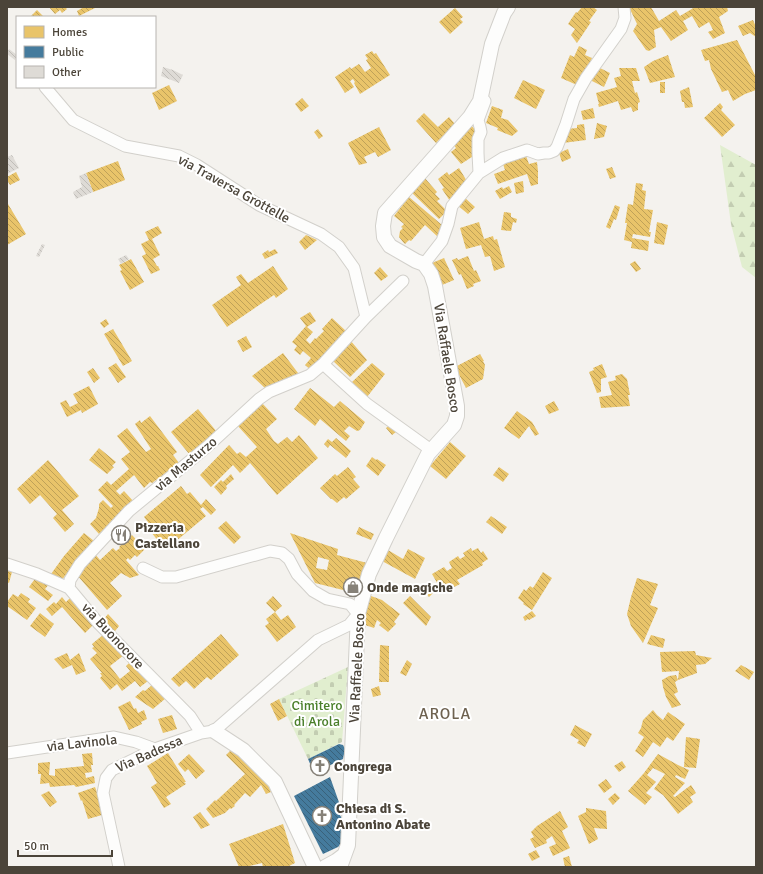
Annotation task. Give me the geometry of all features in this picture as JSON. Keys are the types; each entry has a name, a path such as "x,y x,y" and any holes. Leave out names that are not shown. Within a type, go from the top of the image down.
{"street":[{"path":"508,7 492,44 480,101 470,117 385,213 382,226 384,237 390,246 424,264 442,241 452,206 479,173 503,158 527,150 538,154 549,154 554,151 566,124 574,99 586,78 621,29 625,18 624,7"},
{"path":"479,173 478,139 481,132 478,120 486,99 492,66 492,44"},
{"name":"via Traversa Grottelle","path":"46,88 73,120 125,146 179,156 197,165 259,205 321,234 339,247 354,268 366,318"},
{"name":"Via Raffaele Bosco","path":"342,861 348,845 358,614 369,574 428,454 454,425 457,416 457,406 435,286 431,274 424,264"},
{"path":"403,281 366,318 324,364 367,404 431,450"},
{"name":"via Masturzo","path":"69,588 70,580 80,564 129,511 208,446 259,399 269,392 310,375 324,364"},
{"path":"143,568 162,577 176,577 270,550 282,553 289,559 297,574 313,591 326,599 350,604 358,614 350,625 318,640 208,732 243,750 275,782 315,867"},
{"name":"via Buonocore","path":"7,564 37,574 69,588 99,624 190,716 208,732"},
{"name":"Via Badessa","path":"119,867 103,794 106,778 112,770 155,749 208,732"},
{"name":"via Lavinola","path":"7,753 114,737 136,742 155,749"},
{"path":"325,867 336,861 342,861"}],"green space":[{"path":"720,145 756,165 756,278 742,267 731,224"},
{"name":"Cimitero di Arola","path":"348,667 342,742 308,759 279,699"}],"building: Homes":[{"path":"49,7 65,7 67,9 62,13 60,10 55,14"},
{"path":"84,7 95,8 79,16 77,11"},
{"path":"582,7 593,7 597,10 577,43 571,35 575,29 568,24 576,12 577,13"},
{"path":"629,7 651,7 659,21 676,10 680,16 695,7 727,7 728,11 719,17 725,33 713,39 708,32 713,30 709,22 699,28 692,16 683,21 688,30 671,41 661,27 654,30 656,47 649,51 646,50 633,31 637,24"},
{"path":"455,8 463,17 460,19 463,22 450,34 439,22"},
{"path":"37,10 43,16 31,16"},
{"path":"753,20 756,27 756,37 750,33 743,36 738,26"},
{"path":"737,40 756,77 756,90 733,101 728,90 722,92 711,69 709,60 705,61 701,50"},
{"path":"579,46 587,50 585,55 592,58 584,78 580,77 577,85 561,78 570,55 574,57"},
{"path":"372,51 374,54 376,53 390,75 360,94 353,79 350,81 354,87 345,93 335,77 350,67 351,69 359,64 365,72 371,68 365,55"},
{"path":"668,55 675,77 650,83 644,67 653,61"},
{"path":"596,66 610,73 604,87 590,80"},
{"path":"619,68 636,68 640,81 632,81 635,93 637,92 640,102 638,103 638,110 633,112 631,107 621,110 618,101 599,107 598,104 596,93 617,87 614,78 621,76"},
{"path":"523,80 545,90 536,109 514,98"},
{"path":"660,82 665,82 665,93 660,93"},
{"path":"169,85 177,101 159,110 152,93"},
{"path":"689,87 693,107 685,108 680,91"},
{"path":"302,98 309,106 301,112 295,104"},
{"path":"720,103 723,107 721,110 735,125 722,137 704,118"},
{"path":"492,106 503,110 501,118 508,120 518,131 512,136 497,130 498,128 486,123"},
{"path":"593,108 595,118 583,120 581,111"},
{"path":"424,113 438,127 449,117 455,124 436,143 416,121"},
{"path":"597,123 607,126 604,137 594,139"},
{"path":"470,124 478,133 472,141 474,143 475,155 461,164 451,152 456,148 453,144"},
{"path":"584,124 586,140 563,143 567,129 577,128 577,125"},
{"path":"379,127 391,150 378,157 375,152 364,157 367,163 359,165 348,143"},
{"path":"318,129 323,136 319,139 314,132"},
{"path":"568,149 571,158 562,162 559,153"},
{"path":"526,156 529,164 537,162 538,184 531,186 527,174 498,184 494,174 505,170 503,164"},
{"path":"118,161 125,180 93,192 86,173"},
{"path":"612,167 616,177 610,179 606,169"},
{"path":"459,168 468,183 450,201 442,189 444,188 438,179 447,172 449,175"},
{"path":"16,172 20,180 10,185 7,177"},
{"path":"424,177 437,192 435,194 440,199 437,201 447,211 439,219 410,191"},
{"path":"523,181 524,192 516,194 514,183"},
{"path":"636,183 643,184 642,190 646,191 644,209 653,210 649,232 651,232 650,237 633,234 632,238 649,241 648,251 631,248 632,242 624,240 628,204 633,205"},
{"path":"509,186 512,192 500,199 495,191 502,187 503,189"},
{"path":"409,197 442,225 438,237 425,225 411,241 409,240 405,244 399,237 400,231 403,228 401,227 404,224 394,216"},
{"path":"464,197 475,207 468,214 457,205"},
{"path":"8,204 26,234 7,245 7,205"},
{"path":"615,205 620,207 616,220 614,219 610,229 606,227"},
{"path":"504,212 511,213 511,217 517,219 516,223 513,222 511,231 501,230"},
{"path":"479,222 484,239 493,236 494,240 497,239 505,267 494,271 490,256 485,257 481,245 466,249 460,228"},
{"path":"657,222 668,225 664,245 654,243"},
{"path":"158,226 162,233 152,239 160,255 153,259 160,270 151,274 142,256 146,254 141,244 149,240 145,232"},
{"path":"306,235 317,240 305,250 299,242"},
{"path":"275,249 278,253 265,259 262,254 268,250 269,252"},
{"path":"468,256 474,271 476,270 481,281 473,284 474,286 467,289 461,274 459,275 452,260 457,258 458,260"},
{"path":"444,258 454,280 442,285 432,263"},
{"path":"131,259 144,282 130,290 120,271 122,270 119,265"},
{"path":"635,261 641,269 636,272 630,264"},
{"path":"273,266 288,289 276,298 274,295 227,327 212,305 241,285 236,277 241,274 248,283"},
{"path":"380,267 388,276 381,281 374,273"},
{"path":"310,312 316,321 307,327 313,332 306,340 310,344 324,331 322,329 332,318 347,332 311,370 305,365 311,358 303,351 300,355 294,350 297,346 292,342 306,326 300,318"},
{"path":"106,319 109,324 104,328 100,323"},
{"path":"113,329 132,361 123,366 104,334"},
{"path":"246,336 252,347 243,352 237,341"},
{"path":"350,340 367,360 350,377 332,360"},
{"path":"283,353 301,377 267,390 252,376"},
{"path":"480,354 485,365 483,379 466,388 455,367"},
{"path":"116,363 126,377 118,383 108,368"},
{"path":"372,363 385,374 367,397 352,382"},
{"path":"602,364 607,377 601,379 601,392 597,393 589,372 594,370 593,368"},
{"path":"93,368 100,378 94,383 87,372"},
{"path":"622,374 627,379 630,395 628,395 630,406 601,408 599,397 612,395 608,382 616,380 615,376"},
{"path":"89,386 98,404 82,413 81,410 67,417 60,403 66,400 70,407 78,403 73,394"},
{"path":"310,388 334,407 340,401 365,422 360,430 357,431 349,426 344,431 350,436 346,441 320,419 315,426 294,409"},
{"path":"554,401 559,410 549,414 545,406"},
{"path":"261,402 277,419 266,429 274,441 278,444 287,437 292,442 299,435 318,458 277,495 250,463 240,473 233,465 211,487 200,475 229,445 237,454 240,452 246,457 257,447 237,425"},
{"path":"198,409 217,432 190,455 171,432"},
{"path":"517,411 532,422 539,434 535,436 529,426 519,439 504,428"},
{"path":"150,416 177,452 173,455 179,463 152,483 150,482 144,488 134,475 116,491 120,495 124,491 134,502 99,534 90,524 96,518 99,504 103,500 111,508 113,506 98,490 107,481 111,485 129,469 121,459 130,452 117,436 127,428 146,452 151,449 135,424 140,420 141,423"},
{"path":"390,425 396,432 392,435 386,428"},
{"path":"336,438 351,451 346,458 330,445 328,448 324,444 328,439 332,442"},
{"path":"450,442 466,456 446,479 430,466"},
{"path":"99,448 116,462 112,466 114,467 107,474 89,460"},
{"path":"372,457 386,465 378,476 366,466"},
{"path":"48,460 79,496 62,510 74,524 65,532 53,518 57,514 40,495 30,504 17,489"},
{"path":"348,467 356,477 353,479 360,487 346,499 344,497 337,503 320,488 335,474 337,476"},
{"path":"499,467 509,474 503,482 493,475"},
{"path":"231,474 234,479 226,486 227,488 221,495 214,487 221,480 223,482"},
{"path":"181,486 187,494 190,492 201,505 206,499 216,510 211,515 203,507 200,509 206,516 169,547 162,539 159,542 147,527 150,525 144,517"},
{"path":"491,516 507,527 502,534 486,522"},
{"path":"226,521 241,537 234,544 218,528"},
{"path":"359,527 374,534 371,540 356,534"},
{"path":"84,533 94,541 60,582 51,574"},
{"path":"290,533 338,549 337,555 371,564 359,594 315,583","holes":["318,557 329,560 327,570 316,568"]},
{"path":"132,535 145,549 137,557 135,555 130,560 128,558 126,560 139,575 130,578 121,573 110,583 122,596 107,610 77,575 95,554 100,560 113,548 116,551 120,548 119,547"},
{"path":"471,548 472,551 478,548 481,553 483,551 488,559 482,563 483,565 457,580 460,584 443,593 432,574 444,567 447,571 452,568 449,562 458,556 460,559 465,556 463,553"},
{"path":"408,549 425,558 415,579 382,561 388,550 403,559"},
{"path":"7,570 12,572 9,583 7,582"},
{"path":"543,572 552,578 532,610 523,604 524,603 518,598 524,589 526,591 530,586 533,588"},
{"path":"37,576 50,583 45,589 53,595 48,601 29,587"},
{"path":"637,578 658,584 650,605 658,608 643,643 631,626 627,614"},
{"path":"429,581 436,590 429,597 422,588"},
{"path":"21,593 30,599 28,602 36,608 27,620 7,606 7,602 13,594 18,597"},
{"path":"73,595 95,623 85,633 62,607 52,616 46,609 54,602 56,604 62,597 66,602"},
{"path":"273,596 282,606 275,612 266,603"},
{"path":"371,596 382,600 400,614 394,622 396,624 388,632 379,625 381,623 377,620 374,628 362,624"},
{"path":"410,596 431,617 426,626 403,603"},
{"path":"532,611 536,616 525,621 523,617"},
{"path":"275,612 281,620 288,615 296,627 277,642 265,626 269,623 266,619"},
{"path":"40,613 54,624 45,637 30,626"},
{"path":"108,614 119,626 112,635 101,623"},
{"path":"104,634 124,655 110,666 120,679 130,671 126,666 131,661 148,681 140,687 135,681 122,691 117,684 110,690 100,678 102,676 100,673 102,673 90,659 97,653 92,648 94,647 92,644"},
{"path":"221,634 239,655 211,680 207,677 194,689 186,681 179,687 171,679"},
{"path":"651,635 665,639 663,648 647,644"},
{"path":"380,645 389,646 389,682 379,682"},
{"path":"695,651 696,655 712,658 705,664 696,665 697,673 678,680 679,671 662,672 660,652"},
{"path":"67,653 70,660 79,653 86,671 76,675 72,665 63,669 54,659"},
{"path":"407,660 412,664 406,676 400,673"},
{"path":"741,665 754,672 749,680 735,671"},
{"path":"676,675 678,680 675,682 678,692 674,694 681,705 672,708 666,697 662,680 669,676"},
{"path":"153,684 166,698 153,709 135,697"},
{"path":"379,686 381,695 373,697 371,689"},
{"path":"279,699 287,716 278,721 270,704"},
{"path":"130,701 138,713 144,710 147,719 141,722 142,724 129,730 118,707"},
{"path":"653,710 663,720 668,712 685,724 673,741 667,737 660,747 653,742 643,757 635,751 644,737 638,733 643,720"},
{"path":"172,715 177,729 163,733 158,719"},
{"path":"575,725 592,734 585,747 577,743 579,740 570,735"},
{"path":"686,737 700,739 696,768 684,767"},
{"path":"231,750 246,761 266,781 271,792 266,794 261,785 250,797 245,793 234,805 235,806 231,809 230,808 225,813 213,818 206,809 245,774 226,755"},
{"path":"92,753 92,772 85,773 86,778 94,776 95,783 76,787 74,785 50,787 49,783 40,784 41,774 38,774 38,763 50,762 49,775 55,776 55,769 84,766 82,754"},
{"path":"168,753 186,784 166,797 171,804 164,808 151,787 157,783 147,766"},
{"path":"189,754 205,771 196,779 188,769 185,772 178,764"},
{"path":"658,754 689,770 685,779 676,775 675,777 685,783 673,796 675,797 691,785 696,793 690,797 693,802 678,814 663,795 654,789 665,774 653,768 647,775 656,782 646,793 652,797 645,805 628,791"},
{"path":"622,761 626,767 619,772 614,766"},
{"path":"606,779 612,787 604,793 598,785"},
{"path":"95,787 99,798 102,815 88,819 82,800 81,801 78,793"},
{"path":"49,791 57,802 50,807 41,795"},
{"path":"615,793 620,798 613,805 608,799"},
{"path":"586,808 606,811 607,829 594,828 598,839 589,844 578,816 586,812"},
{"path":"560,811 568,827 562,831 570,848 553,856 549,847 556,844 552,836 546,840 547,843 535,848 530,839 534,837 531,832 537,826"},
{"path":"200,812 210,825 201,829 193,817"},
{"path":"283,824 295,863 287,867 263,867 262,863 239,867 229,844"},
{"path":"536,850 540,857 532,861 528,854"},
{"path":"569,856 572,867 565,867 563,858"}],"building: Public":[{"name":"Congrega","path":"339,744 343,745 345,749 343,759 314,773 308,759"},
{"name":"Chiesa di S. Antonino Abate","path":"330,777 341,808 337,810 344,822 342,843 338,847 323,854 294,796"}],"building: Other":[{"path":"9,49 16,54 15,60 7,54"},
{"path":"163,67 183,75 179,83 161,76"},
{"path":"12,155 19,168 7,174 7,157"},
{"path":"86,173 93,192 76,199 73,192 82,187 79,176"},
{"path":"42,244 45,245 39,257 36,256"},
{"path":"126,255 129,259 121,264 118,259"}],"place":[{"name":"Pizzeria Castellano","path":"121,535"},
{"name":"Onde magiche","path":"353,587"},
{"name":"Congrega","path":"320,766"},
{"name":"Chiesa di S. Antonino Abate","path":"322,816"}],"district":[{"name":"AROLA","path":"445,714"}]}
